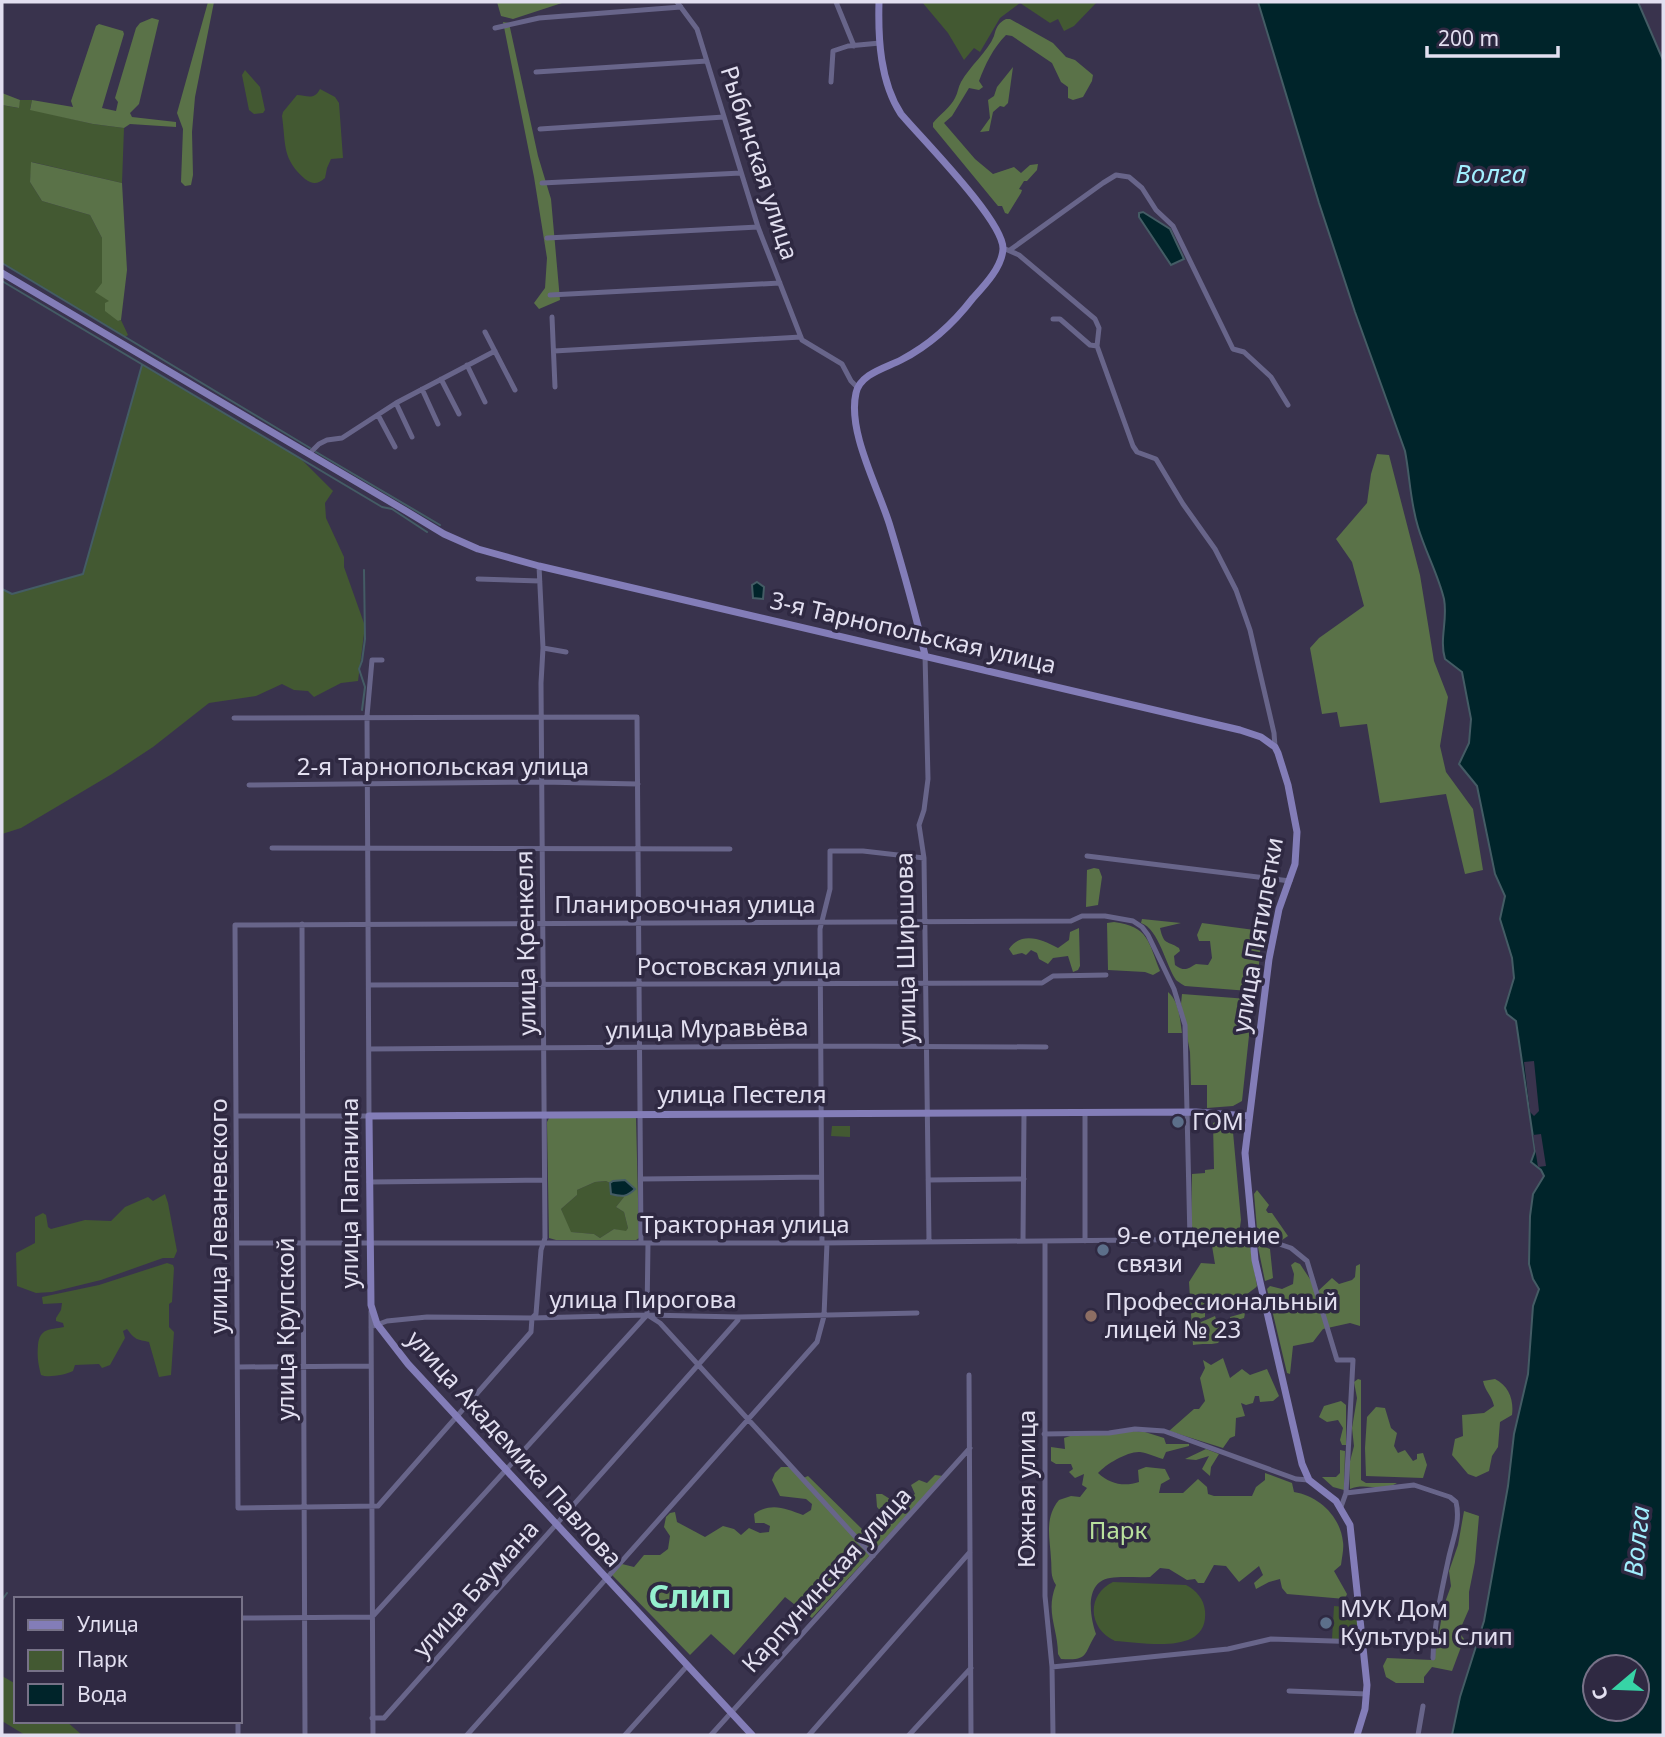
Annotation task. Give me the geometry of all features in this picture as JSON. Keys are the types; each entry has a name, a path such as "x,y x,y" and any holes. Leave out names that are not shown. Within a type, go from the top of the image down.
{"street":[{"path":"836,2 853,46"},
{"path":"879,2 880,43 889,90 897,107 986,215 1006,249 1095,319 1099,328 1097,346 1137,452 1152,455 1156,459 1182,504 1215,549 1236,590 1250,630 1275,747"},
{"path":"495,28 539,18 679,4"},
{"name":"Рыбинская улица","path":"679,4 697,29 758,227 801,338"},
{"path":"831,82 833,51 880,43"},
{"path":"536,72 707,61"},
{"path":"540,129 724,117"},
{"path":"542,183 741,173"},
{"path":"925,655 889,523 864,454 855,414 857,387 870,375 907,357 943,331 994,271 1006,249 1116,175 1129,177 1142,188 1156,210 1173,226 1233,349 1244,352 1271,377 1288,405"},
{"path":"547,238 758,227"},
{"name":"3-я Тарнопольская улица","path":"2,273 462,542 496,555 1248,732 1275,747"},
{"path":"550,295 780,284"},
{"path":"552,317 555,387"},
{"path":"1053,318 1060,318 1090,345 1097,346"},
{"path":"485,332 514,390"},
{"path":"554,351 801,338 842,364 857,387"},
{"path":"309,454 319,444 342,438 397,403 495,351"},
{"path":"467,365 485,402"},
{"path":"441,379 459,414"},
{"path":"422,389 438,424"},
{"path":"397,403 412,437"},
{"path":"378,415 395,447"},
{"name":"улица Кренкеля","path":"372,1507 378,1506 531,1332 536,1314 543,1244 544,1180 541,782 543,648 540,566"},
{"path":"478,579 540,581"},
{"path":"543,648 566,652"},
{"name":"улица Ширшова","path":"925,655 928,779 919,825 924,858 929,1241"},
{"name":"улица Папанина","path":"370,1305 367,716 372,660 382,660"},
{"path":"234,718 637,717 641,1243"},
{"name":"улица Пятилетки","path":"1275,747 1283,765 1296,822 1296,856 1271,944 1248,1116 1245,1164 1252,1243 1300,1458 1309,1480"},
{"name":"2-я Тарнопольская улица","path":"249,785 541,782 638,784"},
{"path":"272,848 730,849"},
{"path":"467,1735 817,1342 824,1316 825,1243 821,1177 820,929 830,889 830,851 863,851 924,858"},
{"path":"1087,856 1290,881"},
{"name":"Планировочная улица","path":"235,925 1071,921 1082,916 1105,916 1133,921 1148,935 1179,1004 1185,1026 1187,1112"},
{"name":"улица Крупской","path":"302,924 305,1735"},
{"name":"улица Леваневского","path":"235,925 238,1508 304,1507"},
{"name":"Ростовская улица","path":"369,985 1042,983 1053,976 1106,975"},
{"name":"улица Муравьёва","path":"369,1049 1046,1047"},
{"path":"1085,1241 1086,1112"},
{"path":"1187,1112 1190,1240"},
{"name":"улица Пестеля","path":"236,1116 1187,1112 1248,1116"},
{"path":"1023,1241 1024,1113"},
{"path":"641,1179 821,1177"},
{"path":"928,1180 1024,1179"},
{"path":"369,1182 544,1180"},
{"name":"Тракторная улица","path":"237,1243 370,1245 1236,1239 1252,1243 1279,1244 1291,1248 1307,1261 1337,1360 1353,1360 1346,1493"},
{"name":"Южная улица","path":"1045,1241 1045,1596 1052,1667 1054,1735"},
{"path":"242,1618 372,1617 647,1315 649,1243"},
{"name":"улица Академика Павлова","path":"370,1305 374,1326 403,1362 457,1416 752,1735"},
{"name":"улица Пирогова","path":"374,1326 427,1317 738,1317 917,1313"},
{"path":"647,1315 660,1323 873,1556"},
{"name":"улица Баумана","path":"372,1718 384,1718 738,1317"},
{"path":"373,1735 371,1366 374,1326"},
{"path":"238,1367 371,1366"},
{"path":"969,1375 971,1735"},
{"path":"1044,1434 1109,1433 1135,1429 1164,1431 1296,1479 1309,1480 1341,1507 1348,1519 1353,1538 1367,1694 1364,1716 1357,1735"},
{"name":"Карпунинская улица","path":"711,1735 970,1448"},
{"path":"1341,1507 1346,1493 1379,1491 1409,1485 1420,1486 1450,1497 1456,1502 1458,1518 1442,1590 1433,1658"},
{"path":"304,1507 372,1507"},
{"path":"809,1735 970,1552"},
{"path":"1052,1667 1228,1649 1270,1639 1363,1642"},
{"path":"625,1735 687,1666"},
{"path":"909,1735 971,1668"},
{"path":"1289,1691 1367,1694"},
{"path":"1418,1735 1423,1706"}],"green space":[{"path":"208,2 214,2 195,97 192,132 193,175 191,185 185,186 181,182 183,129 177,113"},
{"path":"497,2 565,2 513,19 501,16"},
{"path":"922,2 1097,2 1074,26 1064,31 1058,19 1050,23 1020,3 1000,18 980,52 974,48 964,60 948,33"},
{"path":"152,18 159,20 139,104 130,113 132,117 176,122 176,127 130,124 124,128 30,110 32,100 73,107 71,101 96,26 99,24 123,31 124,34 102,108 116,111 118,102 115,98 136,28 140,23"},
{"path":"1006,19 1053,43 1066,57 1075,60 1093,75 1083,97 1073,100 1068,98 1068,87 1061,82 1052,63 1012,36 1006,35 993,51 984,69 979,81 983,87 979,90 969,88 952,116 944,123 975,159 993,174 1014,167 1021,173 1030,165 1038,164 1037,170 1019,189 1022,190 1021,193 1008,214 1002,206 998,206 933,127 933,123 953,101 969,70 988,47 998,26"},
{"path":"503,22 509,23 538,156 551,199 560,300 539,309 534,303 545,288 547,258"},
{"path":"1013,67 1008,103 993,112 989,131 980,132 990,118 988,100 994,96 997,87"},
{"path":"245,70 260,87 265,110 263,113 254,114 249,110 242,75"},
{"path":"320,89 335,97 339,103 343,158 331,159 325,178 313,183 305,179 292,165 285,143 282,116 297,95 312,96"},
{"path":"2,93 20,100 19,108 2,105"},
{"path":"20,100 32,100 30,109 93,124 124,128 122,183 32,162 30,182 42,201 90,215 102,238 102,283 118,321 121,320 128,335 125,337 2,263 2,105 18,108"},
{"path":"31,162 122,183 127,270 121,320 118,321 105,311 105,303 109,301 95,292 102,283 102,238 90,215 42,201 30,182"},
{"path":"142,364 299,457 333,491 325,503 326,518 344,557 344,567 365,626 358,681 341,683 314,697 308,691 294,690 282,684 256,696 209,703 153,747 112,774 21,828 2,834 2,589 12,594 83,574"},
{"path":"1377,454 1389,455 1420,575 1434,661 1448,697 1440,746 1446,772 1473,809 1483,870 1465,874 1446,794 1380,803 1367,724 1340,727 1337,712 1322,714 1310,648 1319,638 1364,606 1352,562 1336,539 1367,503"},
{"path":"1099,869 1102,877 1098,905 1086,907 1087,870"},
{"path":"1142,919 1181,923 1160,928 1165,940 1179,948 1180,951 1174,956 1175,965 1184,969 1196,964 1208,965 1212,958 1210,941 1199,941 1197,935 1202,923 1262,931 1257,986 1249,991 1184,985 1172,974 1153,932 1141,923"},
{"path":"1107,923 1126,924 1146,937 1160,971 1153,975 1108,970"},
{"path":"1079,928 1080,966 1073,972 1068,956 1053,958 1048,964 1031,950 1026,955 1013,955 1009,949 1014,943 1026,938 1058,948 1069,940 1070,932"},
{"path":"1168,992 1177,1005 1182,1033 1168,1033"},
{"path":"1182,994 1248,999 1252,1008 1242,1101 1233,1106 1207,1108 1207,1085 1191,1085 1190,1052 1181,1004"},
{"path":"549,1118 636,1118 639,1238 556,1240 549,1238","holes":["595,1182 610,1183 611,1194 624,1197 616,1207 624,1212 628,1228 626,1231 614,1229 600,1238 594,1234 571,1232 561,1209 577,1195 577,1190"]},
{"path":"1230,1120 1233,1132 1241,1220 1239,1234 1223,1237 1201,1236 1196,1235 1191,1224 1192,1174 1214,1169 1213,1123"},
{"path":"832,1126 850,1126 850,1137 831,1136"},
{"path":"595,1182 610,1183 611,1194 625,1196 616,1207 624,1212 628,1228 626,1232 614,1229 600,1238 594,1234 570,1232 561,1209 577,1195 577,1190"},
{"path":"1257,1190 1269,1205 1266,1210 1268,1213 1272,1213 1288,1236 1282,1240 1258,1241 1254,1194"},
{"path":"165,1194 177,1251 174,1258 163,1258 101,1280 52,1292 36,1293 17,1286 16,1253 35,1243 35,1217 43,1213 46,1215 48,1227 51,1229 85,1220 111,1221 125,1207 148,1197 153,1201"},
{"path":"1260,1245 1270,1249 1273,1278 1265,1281 1258,1247"},
{"path":"1212,1246 1250,1246 1257,1286 1247,1295 1244,1318 1231,1322 1230,1317 1244,1313 1244,1308 1205,1313 1205,1317 1199,1319 1201,1322 1215,1316 1222,1338 1218,1343 1193,1345 1189,1282 1201,1263 1215,1264"},
{"path":"1295,1262 1300,1264 1318,1291 1332,1278 1339,1284 1352,1280 1356,1266 1360,1264 1360,1326 1350,1323 1323,1329 1313,1342 1293,1346 1290,1374 1287,1373 1267,1289 1270,1286 1282,1289 1293,1284 1291,1265"},
{"path":"167,1263 174,1268 172,1302 169,1304 169,1327 174,1332 171,1375 159,1377 149,1342 137,1339 127,1329 123,1331 125,1338 110,1365 102,1368 99,1364 75,1365 73,1371 66,1374 41,1375 38,1345 41,1335 46,1331 64,1327 63,1323 56,1321 62,1303 43,1304 42,1297 99,1285"},
{"path":"1223,1358 1230,1378 1242,1369 1250,1375 1267,1369 1279,1396 1273,1401 1260,1402 1259,1396 1255,1396 1253,1403 1241,1403 1245,1416 1236,1418 1235,1436 1230,1438 1223,1448 1169,1431 1194,1409 1199,1409 1205,1401 1200,1378 1205,1368 1203,1360 1211,1365"},
{"path":"1495,1379 1504,1385 1510,1394 1512,1415 1500,1422 1498,1447 1492,1456 1489,1471 1476,1477 1468,1474 1452,1455 1455,1439 1463,1436 1462,1415 1484,1413 1494,1406 1483,1381"},
{"path":"1361,1380 1361,1480 1366,1483 1397,1483 1391,1486 1350,1489 1349,1465 1354,1446 1352,1428 1357,1398 1354,1382"},
{"path":"1341,1401 1346,1405 1346,1445 1342,1445 1340,1440 1343,1428 1338,1420 1327,1422 1319,1417 1324,1406"},
{"path":"1376,1407 1385,1408 1391,1428 1397,1433 1394,1446 1398,1453 1405,1450 1413,1461 1417,1459 1417,1454 1423,1453 1427,1465 1423,1478 1366,1476 1367,1417"},
{"name":"Парк","path":"1135,1431 1164,1438 1166,1444 1189,1446 1166,1452 1163,1459 1140,1452 1130,1454 1102,1469 1098,1473 1103,1477 1117,1484 1128,1484 1139,1482 1138,1470 1146,1467 1165,1469 1170,1479 1161,1484 1159,1493 1183,1493 1198,1479 1207,1487 1208,1494 1214,1496 1252,1496 1256,1487 1265,1480 1265,1473 1292,1483 1294,1492 1319,1502 1333,1515 1341,1532 1341,1565 1334,1571 1347,1594 1345,1599 1287,1594 1280,1579 1256,1589 1254,1583 1263,1575 1259,1566 1239,1582 1226,1566 1214,1565 1204,1583 1198,1583 1195,1579 1187,1580 1169,1569 1160,1568 1150,1577 1110,1578 1096,1586 1093,1593 1091,1610 1096,1634 1087,1651 1077,1659 1061,1659 1052,1612 1056,1585 1052,1572 1049,1536 1051,1514 1059,1500 1071,1496 1080,1497 1087,1488 1082,1485 1084,1474 1075,1478 1069,1472 1073,1469 1071,1464 1056,1464 1051,1461 1051,1447 1065,1449 1064,1438 1070,1436"},
{"path":"1206,1449 1219,1454 1211,1467 1210,1476 1202,1469 1209,1456 1196,1460 1185,1459"},
{"path":"1340,1450 1345,1451 1344,1490 1333,1487 1322,1477 1336,1477 1340,1473"},
{"path":"781,1467 789,1467 801,1479 808,1476 862,1529 876,1527 877,1522 887,1518 877,1507 876,1494 890,1499 901,1489 908,1496 912,1496 915,1494 911,1485 919,1480 927,1483 935,1475 943,1476 812,1618 785,1597 734,1655 711,1634 690,1655 612,1575 622,1564 634,1567 644,1555 660,1555 668,1549 670,1536 664,1527 666,1517 670,1513 675,1512 677,1522 705,1537 723,1526 734,1529 741,1535 749,1528 760,1533 769,1532 770,1526 755,1523 754,1514 766,1508 784,1508 803,1515 811,1510 812,1504 806,1499 780,1496 772,1480"},
{"path":"1464,1511 1479,1516 1469,1609 1459,1632 1464,1639 1452,1671 1432,1667 1424,1677 1424,1683 1396,1683 1386,1677 1383,1666 1387,1658 1432,1660 1435,1654 1444,1605 1451,1586 1449,1571 1458,1545"},
{"path":"1113,1582 1186,1585 1196,1592 1203,1603 1203,1626 1196,1635 1172,1644 1115,1641 1100,1629 1094,1612 1098,1595"},
{"path":"1334,1606 1356,1608 1358,1634 1354,1639 1332,1639"},
{"path":"2,1676 14,1683 14,1723 68,1723 82,1735 25,1735 2,1721"}],"water":[{"name":"Волга","path":"1258,2 1638,2 1663,60 1663,1735 1452,1735 1460,1697 1484,1621 1508,1486 1514,1434 1528,1374 1533,1306 1539,1289 1529,1264 1530,1216 1533,1194 1544,1176 1531,1162 1535,1151 1516,1021 1507,1014 1505,1008 1514,978 1512,958 1500,919 1505,896 1495,874 1477,786 1459,764 1469,743 1471,719 1462,672 1445,659 1444,599 1415,517 1405,451 1355,312"},
{"path":"1143,212 1170,229 1184,259 1171,265 1139,217 1139,213"},
{"path":"757,582 764,587 763,599 753,598 752,585"},
{"path":"625,1180 635,1189 624,1196 611,1194 610,1183"}],"pier":[{"path":"1534,1061 1539,1111 1534,1116 1530,1112 1524,1062"},
{"path":"1541,1134 1546,1166 1538,1167 1533,1135"}],"waterway":[{"path":"2,263 310,448"},
{"path":"2,281 427,532"},
{"path":"2,589 12,594 83,574 142,365"},
{"path":"316,452 440,525"},
{"path":"362,710 365,687 359,669 365,639 364,570"},
{"path":"2,1600 7,1593"}],"place":[{"name":"ГОМ","path":"1178,1122"},
{"name":"9-е отделение связи","path":"1103,1250"},
{"name":"Профессиональный лицей № 23","path":"1091,1316"},
{"name":"МУК Дом Культуры Слип","path":"1326,1623"}],"district":[{"name":"Слип","path":"690,1597"}]}
